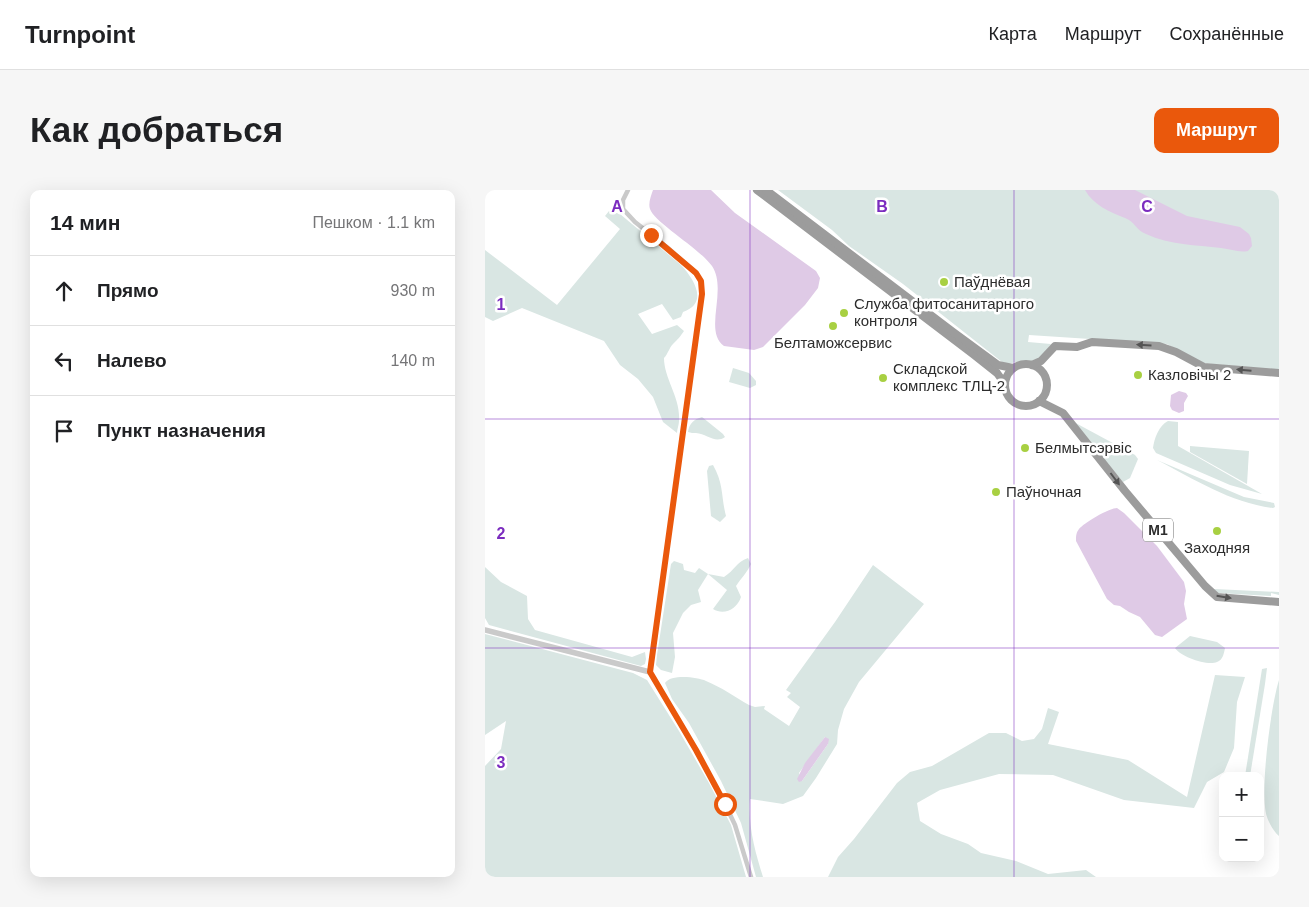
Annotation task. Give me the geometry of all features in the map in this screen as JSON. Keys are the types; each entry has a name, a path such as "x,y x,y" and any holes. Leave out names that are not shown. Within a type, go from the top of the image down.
{"highway":[{"name":"М1","path":"757,190 973,354 997,374 1005,384 1008,396 1018,404 1029,406 1039,401 1063,413 1125,491 1205,586 1217,597 1279,602"},
{"path":"766,190 953,332 998,364 1013,368"},
{"path":"1032,365 1041,360 1055,346 1077,347 1093,342 1159,346 1176,352 1204,367 1279,373"},
{"path":"1005,384 1006,375 1013,368 1020,364 1032,365 1041,370 1046,380 1046,391 1039,401"}],"street":[{"path":"628,190 623,200 623,208 635,222 696,273 701,281 702,294 650,672 725,804 735,825 751,877"},
{"path":"485,630 650,672"}],"shaded area":[{"path":"653,190 711,190 735,213 816,271 820,278 818,288 805,305 763,347 754,350 724,346 718,339 716,331 718,287 712,266 698,251 654,215 649,204"},
{"path":"778,190 1279,190 1279,370 1201,363 1167,344 1029,335 1028,342 1051,344 1042,357 1034,361 1020,361 1008,364 1002,362 903,284 849,246 832,230"},
{"path":"1085,190 1135,190 1187,216 1240,227 1249,234 1252,246 1248,251 1241,252 1155,238 1143,233 1128,219 1097,204"},
{"path":"609,211 620,214 681,265 697,290 695,303 691,308 683,312 681,317 673,320 662,304 638,314 652,334 677,325 684,331 664,358 679,413 677,433 663,422 653,397 638,379 620,365 604,341 522,308 493,321 485,317 485,250 557,305 620,229 605,216"},
{"path":"733,368 749,373 756,381 756,385 750,388 729,382"},
{"path":"1179,391 1186,393 1188,396 1184,403 1184,411 1179,413 1172,410 1170,406 1171,395"},
{"path":"702,417 725,437 714,439 688,432 692,422"},
{"path":"1070,420 1135,455 1138,459 1130,478 1123,482"},
{"path":"1168,421 1178,422 1178,446 1262,494 1230,485 1156,453 1153,448 1156,437 1162,426"},
{"path":"1190,446 1249,451 1247,484 1190,452"},
{"path":"1157,460 1244,497 1274,503 1275,507 1257,505 1228,496"},
{"path":"713,465 721,484 726,516 720,522 711,516 707,471 709,466"},
{"path":"1117,508 1157,546 1184,582 1186,591 1184,604 1187,619 1162,637 1155,635 1140,617 1120,606 1114,605 1107,599 1076,541 1077,532 1082,526 1103,513"},
{"path":"748,558 751,564 736,586 741,597 739,601 733,608 726,611 721,612 713,609 727,590 708,574 724,577 738,564"},
{"path":"674,561 683,564 684,570 695,573 699,568 708,574 698,590 701,602 691,605 683,613 673,633 675,657 672,673 661,670 656,665 671,564"},
{"path":"873,565 924,604 859,682 844,709 838,730 837,744 803,796 783,804 750,799 751,829 763,877 756,877 741,823 721,781 689,723 672,699 665,683 678,677 702,680 717,686 749,705 755,707 765,706 764,709 789,726 800,707 787,697 791,693 786,690","holes":["825,737 828,744 802,781 799,773"]},
{"path":"485,567 501,582 527,596 528,619 535,630 632,657 645,652 645,664 641,666 489,625 485,618"},
{"path":"1214,589 1279,592 1279,595 1271,593 1271,596 1218,593"},
{"path":"485,634 633,673 647,680 679,731 731,825 746,877 485,877 485,766 501,749 506,721 485,735"},
{"path":"1190,636 1217,642 1225,648 1222,658 1217,662 1207,663 1183,655 1175,648"},
{"path":"1267,668 1265,684 1251,772 1246,772 1262,669"},
{"path":"1215,675 1245,677 1237,702 1234,748 1224,772 1219,772 1219,775 1207,782 1194,808 1124,800 1053,775 999,774 940,790 917,803 920,821 941,834 968,844 981,853 1016,861 1048,874 1086,870 1096,877 828,877 838,857 897,783 910,772 932,766 989,733 1006,733 1022,741 1034,739 1042,729 1048,708 1059,712 1048,744 1128,760 1187,797"},
{"path":"1279,680 1279,836 1267,817 1264,789 1270,728"},
{"path":"825,737 829,739 828,744 802,781 799,782 797,779 805,763"}],"place":[{"name":"Паўднёвая","path":"944,282"},
{"name":"Служба фитосанитарного контроля","path":"844,313"},
{"name":"Белтаможсервис","path":"833,326"},
{"name":"Казловічы 2","path":"1138,375"},
{"name":"Складской комплекс ТЛЦ-2","path":"883,378"},
{"name":"Белмытсэрвіс","path":"1025,448"},
{"name":"Паўночная","path":"996,492"},
{"name":"Заходняя","path":"1217,531"}],"route":[{"path":"651,235 696,273 701,281 702,294 650,672 725,804"}]}
